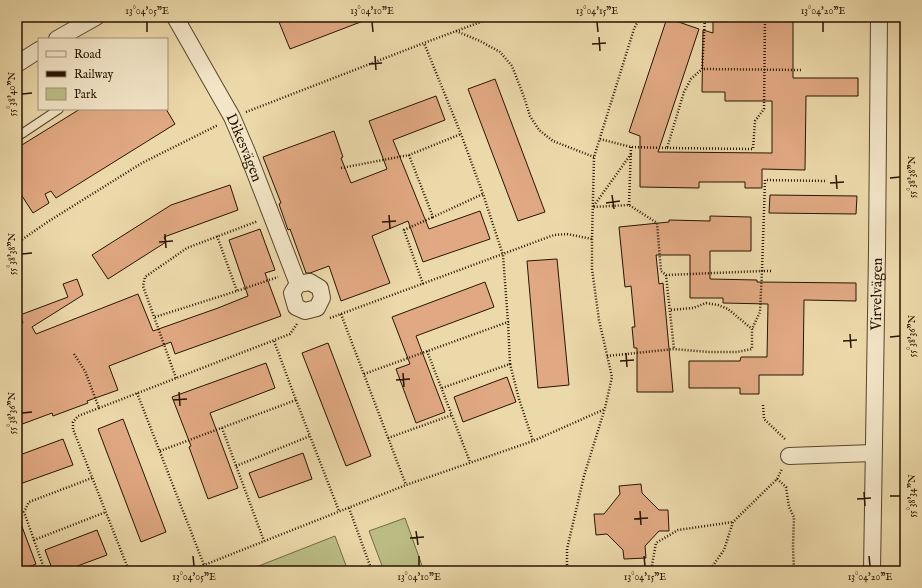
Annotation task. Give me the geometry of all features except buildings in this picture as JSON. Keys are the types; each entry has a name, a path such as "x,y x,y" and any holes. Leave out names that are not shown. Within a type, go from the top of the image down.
{"street":[{"path":"59,38 96,17"},
{"name":"Dikesvägen","path":"175,17 232,117 296,278"},
{"name":"Virvelvägen","path":"872,571 879,17"},
{"path":"17,64 38,51"},
{"path":"296,278 310,282 320,288 322,298 311,309 296,307 292,293 296,278"},
{"path":"789,456 873,453"}],"lane":[{"path":"17,137 58,110"}],"path":[{"path":"566,571 567,549 584,476 605,408 612,377 599,320 592,269 594,157 634,29 640,17"},
{"path":"667,148 684,92 691,79 702,68 705,17"},
{"path":"600,138 631,147 753,149 755,121 764,109 765,17"},
{"path":"455,31 480,41 500,52 512,66 530,116 539,130 553,141 594,157"},
{"path":"424,43 461,134 503,255 510,364 519,399 533,441"},
{"path":"702,68 801,70"},
{"path":"341,168 409,155 461,134"},
{"path":"629,205 631,147"},
{"path":"593,207 631,154"},
{"path":"409,155 432,217"},
{"path":"607,356 674,350 737,352 752,349 752,329 760,312 765,180 827,181"},
{"path":"423,284 404,230 483,194"},
{"path":"593,207 629,205 657,223 661,272 666,275 771,271"},
{"path":"176,378 144,286 145,277 187,248 272,216"},
{"path":"129,571 73,429 73,422 78,416 290,334 311,309 329,318 554,235 567,234 592,239"},
{"path":"217,236 237,291"},
{"path":"666,275 674,350"},
{"path":"155,317 237,291 296,278"},
{"path":"670,310 693,308 706,303 718,305 728,309 752,329"},
{"path":"341,314 406,485"},
{"path":"364,374 508,322"},
{"path":"274,341 339,511"},
{"path":"427,351 470,463"},
{"path":"74,354 85,371 99,408"},
{"path":"442,388 510,364"},
{"path":"137,393 204,565"},
{"path":"160,451 296,400"},
{"path":"709,571 724,550 733,522 777,479 789,456 790,443 764,419 763,405"},
{"path":"189,571 406,485 533,441 605,408"},
{"path":"388,438 452,415"},
{"path":"222,428 264,542"},
{"path":"236,466 310,436"},
{"path":"45,571 24,512 28,502 92,478"},
{"path":"777,479 786,487 789,507 794,517 794,571"},
{"path":"349,507 372,571"},
{"path":"34,540 106,512"},
{"path":"655,571 652,564 656,543 667,536 678,530 733,522"}],"green space":[{"path":"405,518 424,571 384,571 369,531"},
{"path":"335,536 348,571 246,571"}],"railway":[{"path":"903,571 905,394"}]}
